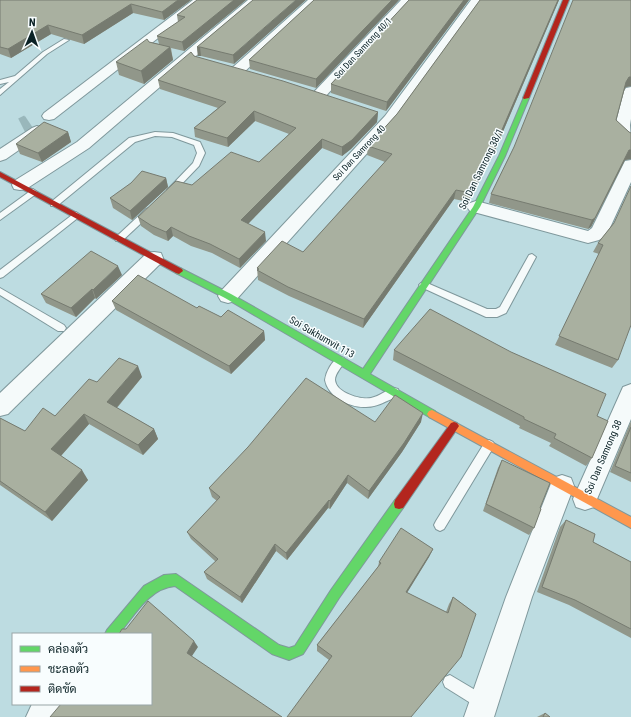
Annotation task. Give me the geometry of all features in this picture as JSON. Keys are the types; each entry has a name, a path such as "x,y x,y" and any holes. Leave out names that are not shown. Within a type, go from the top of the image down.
{"street":[{"path":"0,156 35,124 202,0"},
{"path":"20,185 83,145 255,0"},
{"path":"237,71 315,0"},
{"name":"Soi Dan Samrong 40/1","path":"318,96 408,0"},
{"name":"Soi Dan Samrong 40","path":"228,296 383,117 478,0"},
{"name":"Soi Dan Samrong 38/1","path":"364,375 476,207 502,156 566,0"},
{"path":"172,54 187,58"},
{"path":"223,67 252,75"},
{"path":"304,91 333,100"},
{"path":"631,91 622,125 622,130 631,137"},
{"path":"0,140 35,124"},
{"path":"476,207 565,232 588,237 593,236 599,232 631,165"},
{"name":"Soi Sukhumvit 113","path":"0,174 154,258 228,296 488,446 631,523"},
{"path":"0,407 154,258"},
{"name":"Soi Dan Samrong 38","path":"586,499 631,393"},
{"path":"112,633 148,590 164,581 176,580 276,650 289,654 299,650 335,594 454,426"},
{"path":"482,710 519,596 562,486"},
{"path":"41,717 51,705"}],"lane":[{"path":"0,93 45,53 66,40"},
{"path":"0,82 20,76"},
{"path":"54,204 132,140 155,134 173,135 197,144 201,153 196,164 167,194"},
{"path":"0,217 33,192"},
{"path":"119,239 156,204"},
{"path":"0,275 76,215"},
{"path":"424,285 486,313 497,313 503,310 532,256"},
{"path":"0,291 61,328"},
{"path":"340,361 330,375 329,381 331,387 352,402 364,404 374,402 394,392"},
{"path":"440,525 488,446"},
{"path":"450,682 482,710"}],"building":[{"path":"0,0 178,0 162,12 131,4 82,35 48,25 8,49 0,47"},
{"path":"197,0 234,0 182,42 157,36 185,17 177,15"},
{"path":"253,0 296,0 233,55 197,47"},
{"path":"314,0 392,0 316,79 249,60"},
{"path":"409,0 464,0 387,102 331,84"},
{"path":"480,0 558,0 495,146 471,193 456,190 364,319 288,287 257,270 259,269 257,268 282,241 303,252 392,154 368,146 397,114"},
{"path":"573,0 631,0 631,77 629,77 626,82 616,120 631,133 631,150 629,150 595,218 592,220 491,194 514,147"},
{"path":"147,39 149,42 170,47 141,71 116,62"},
{"path":"191,52 194,56 283,81 378,112 352,140 342,147 322,139 241,220 265,232 239,259 210,244 171,227 166,232 152,226 138,217 176,181 192,185 231,152 259,162 296,128 254,111 227,138 194,128 226,102 158,80"},
{"path":"44,122 68,132 38,153 16,144"},
{"path":"142,171 166,178 130,211 110,198 131,183"},
{"path":"631,186 631,325 618,360 559,336 603,245 598,243 614,223"},
{"path":"91,251 118,266 93,290 92,289 71,308 41,294"},
{"path":"138,275 197,308 199,306 221,317 228,310 264,331 229,366 112,301"},
{"path":"430,309 511,352 606,394 597,416 608,421 592,458 554,438 556,434 524,419 524,417 394,350"},
{"path":"119,358 138,366 107,402 154,429 138,445 84,414 51,449 82,470 45,512 0,481 0,418 25,431 43,408 55,416 89,379 97,382"},
{"path":"306,378 375,422 395,395 423,413 404,443 369,491 348,475 330,501 329,500 286,553 275,544 240,597 204,572 218,559 187,532 220,497 209,488 248,447"},
{"path":"631,427 631,473 615,466"},
{"path":"502,460 550,483 534,528 486,504"},
{"path":"566,520 595,534 593,542 631,562 631,629 575,600 542,587"},
{"path":"401,528 433,549 406,592 448,613 453,597 476,614 461,657 411,717 287,717 332,656 317,645 381,563 379,562"},
{"path":"148,601 194,641 187,653 282,717 50,717 60,705 152,705 152,633 120,633 122,629 126,629"},
{"path":"545,713 550,717 543,717"}],"tunnel":[{"path":"22,126 26,124"}],"traffic: fast":[{"path":"364,375 476,207 502,156 526,98"},
{"path":"179,271 228,296 432,414"},
{"path":"112,633 148,590 164,581 176,580 276,650 289,654 299,650 335,594 399,504"}],"traffic: slow":[{"path":"432,414 631,523"}],"traffic: jam":[{"path":"526,98 566,0"},
{"path":"0,174 179,271"},
{"path":"399,504 454,426"}]}
